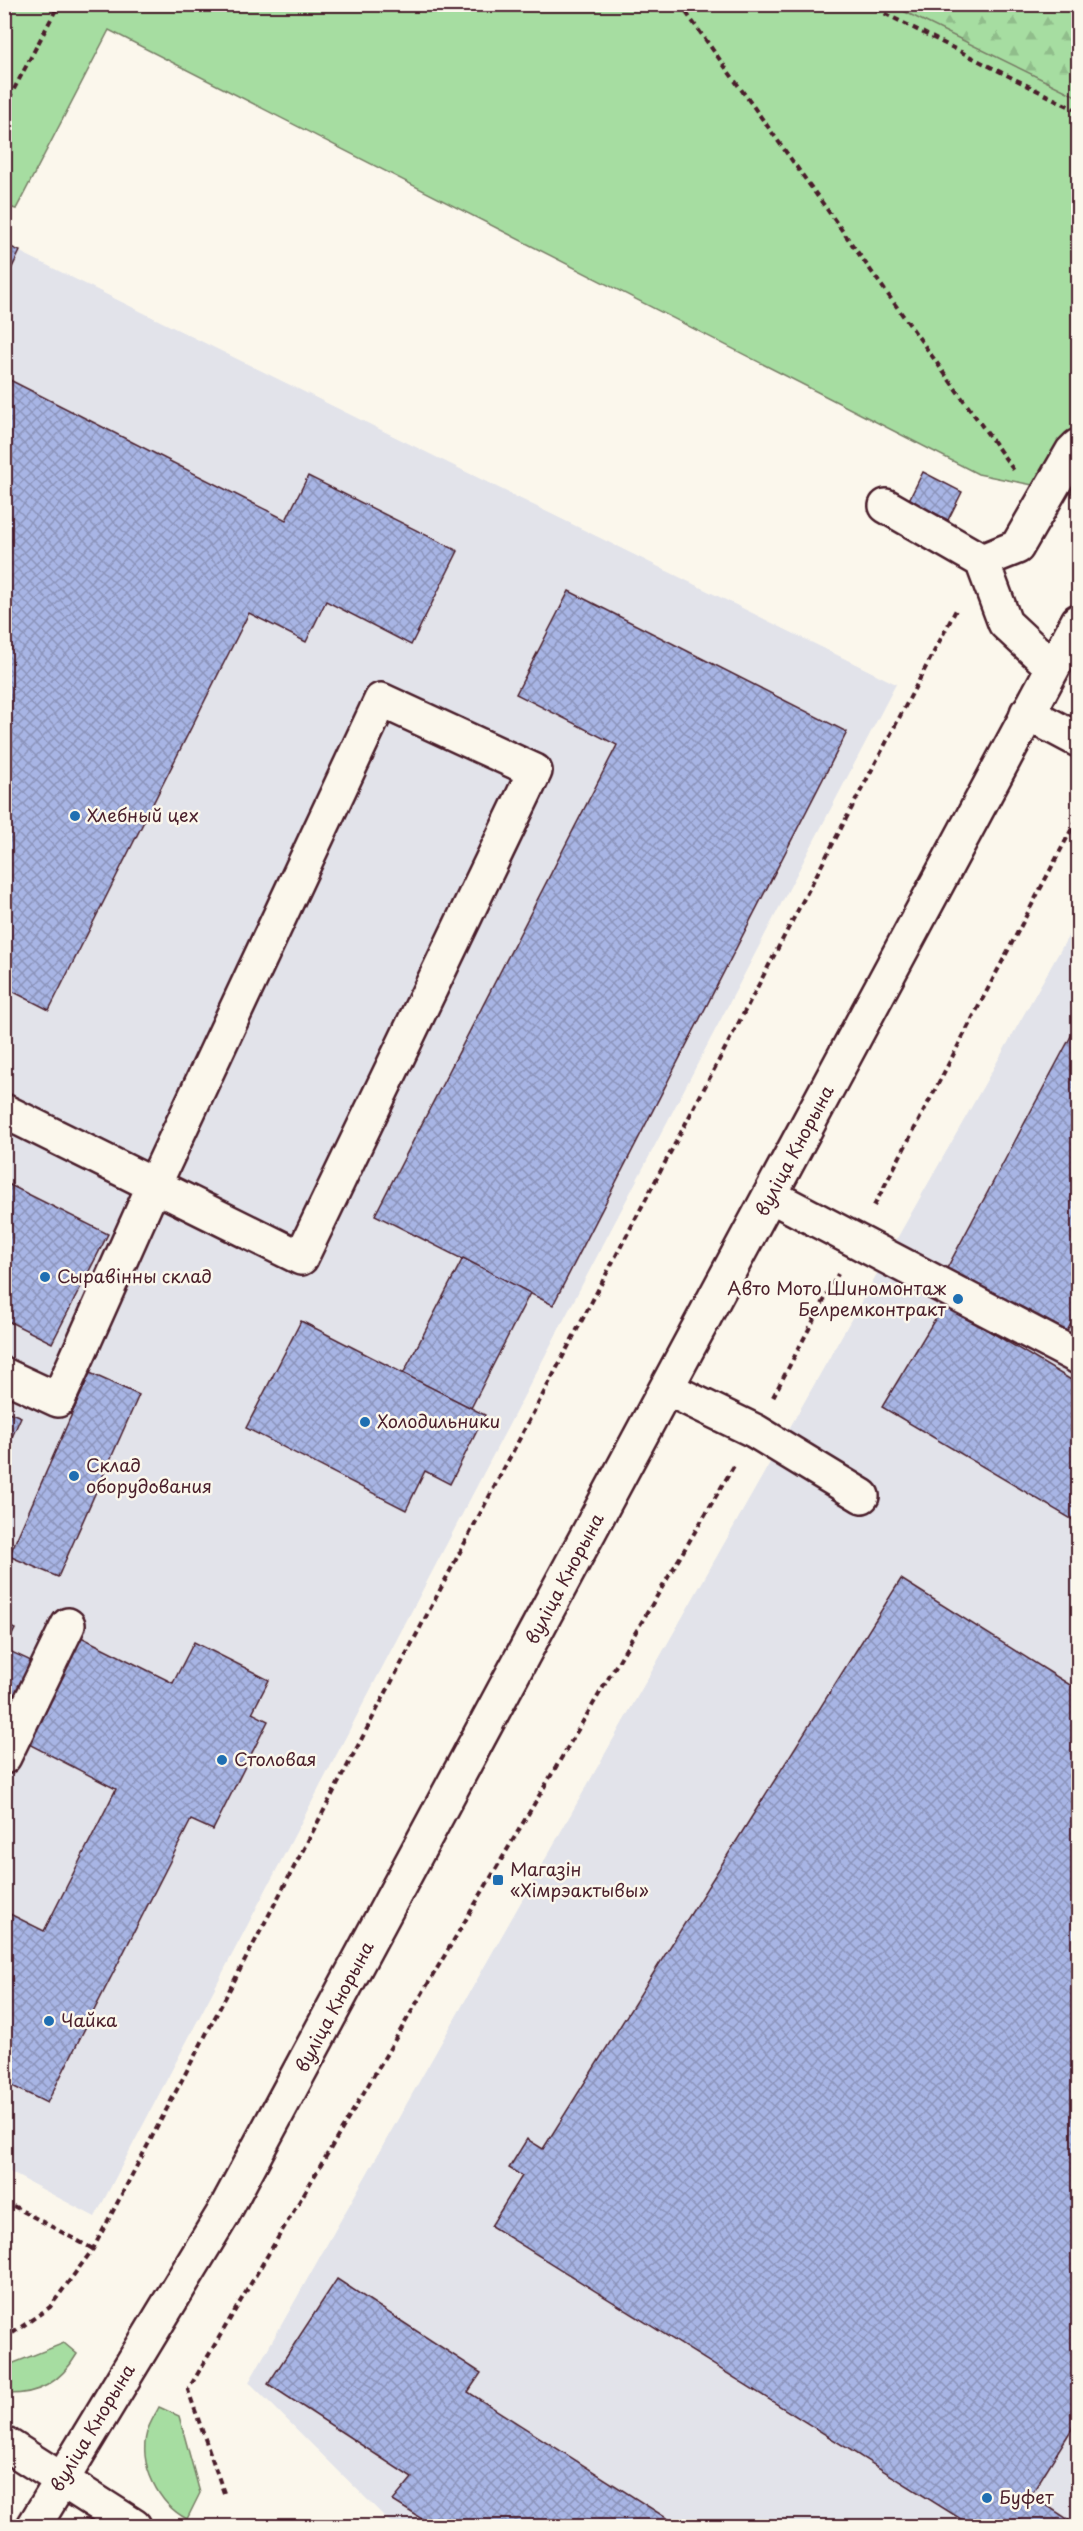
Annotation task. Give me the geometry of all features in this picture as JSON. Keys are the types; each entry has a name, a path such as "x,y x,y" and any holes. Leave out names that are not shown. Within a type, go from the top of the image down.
{"main road":[{"path":"982,561 1017,547 1072,452 1078,446"},
{"path":"886,506 982,561 1005,623 1052,667"},
{"name":"вуліца Кнорына","path":"34,2526 223,2214 668,1389 1078,621"},
{"path":"4,1110 154,1185 301,1258 535,771 381,700 154,1185 58,1400 4,1375"},
{"path":"1028,713 1078,740"},
{"path":"771,1196 1078,1357"},
{"path":"668,1389 755,1431 862,1496"},
{"path":"4,1757 68,1625"},
{"path":"4,2443 134,2526"}],"path":[{"path":"4,108 59,4"},
{"path":"680,4 1021,479"},
{"path":"866,4 1078,111"},
{"path":"4,2339 50,2307 93,2249 982,561"},
{"path":"224,2493 189,2390 755,1431 1078,817"},
{"path":"4,2201 93,2249"}],"shaded area":[{"path":"4,244 896,684 95,2217 4,2169"},
{"path":"1078,919 1078,2526 394,2526 249,2382"}],"green space":[{"path":"4,5 1078,5 1078,494 978,474 109,30 16,209 5,206"},
{"path":"891,5 1078,5 1078,97"},
{"path":"64,2343 77,2354 55,2380 28,2392 5,2394 6,2366"},
{"path":"159,2407 179,2416 200,2493 187,2519 167,2504 148,2470 145,2457 147,2432"}],"building":[{"path":"4,244 20,251 4,284"},
{"name":"Хлебный цех","path":"4,377 286,520 308,476 458,551 411,645 326,601 306,642 249,613 49,1010 4,987"},
{"path":"923,472 962,492 948,520 909,500"},
{"path":"569,591 847,732 553,1305 375,1215 617,745 516,694"},
{"path":"1078,1023 1078,1310 1065,1335 945,1272"},
{"name":"Сыравінны склад","path":"4,1182 108,1234 52,1343 4,1319"},
{"path":"463,1258 530,1293 471,1408 403,1374"},
{"path":"944,1304 1078,1384 1078,1523 882,1407"},
{"name":"Холодильники","path":"301,1321 485,1415 450,1484 425,1471 406,1510 246,1428"},
{"name":"Склад оборудования","path":"90,1373 139,1395 58,1577 9,1556"},
{"path":"4,1410 21,1417 4,1455"},
{"path":"901,1579 1078,1690 1078,2419 1031,2495 1078,2526 1030,2526 1019,2520 1015,2526 972,2526 491,2226 522,2176 509,2168 527,2139 543,2149"},
{"path":"4,1624 15,1629 5,1649 42,1666 4,1736"},
{"path":"71,1632 173,1683 194,1642 269,1680 252,1713 268,1721 213,1830 191,1820 47,2103 4,2082 4,1911 44,1931 116,1789 17,1738"},
{"path":"337,2279 481,2373 468,2392 679,2526 433,2526 393,2501 412,2478 268,2384"}],"place":[{"name":"Хлебный цех","path":"75,816"},
{"name":"Сыравінны склад","path":"45,1277"},
{"name":"Авто Мото Шиномонтаж Белремконтракт","path":"958,1299"},
{"name":"Холодильники","path":"365,1422"},
{"name":"Склад оборудования","path":"74,1476"},
{"name":"Столовая","path":"222,1760"},
{"name":"Магазін «Хімрэактывы»","path":"498,1880"},
{"name":"Чайка","path":"49,2021"},
{"name":"Буфет","path":"987,2498"}]}
